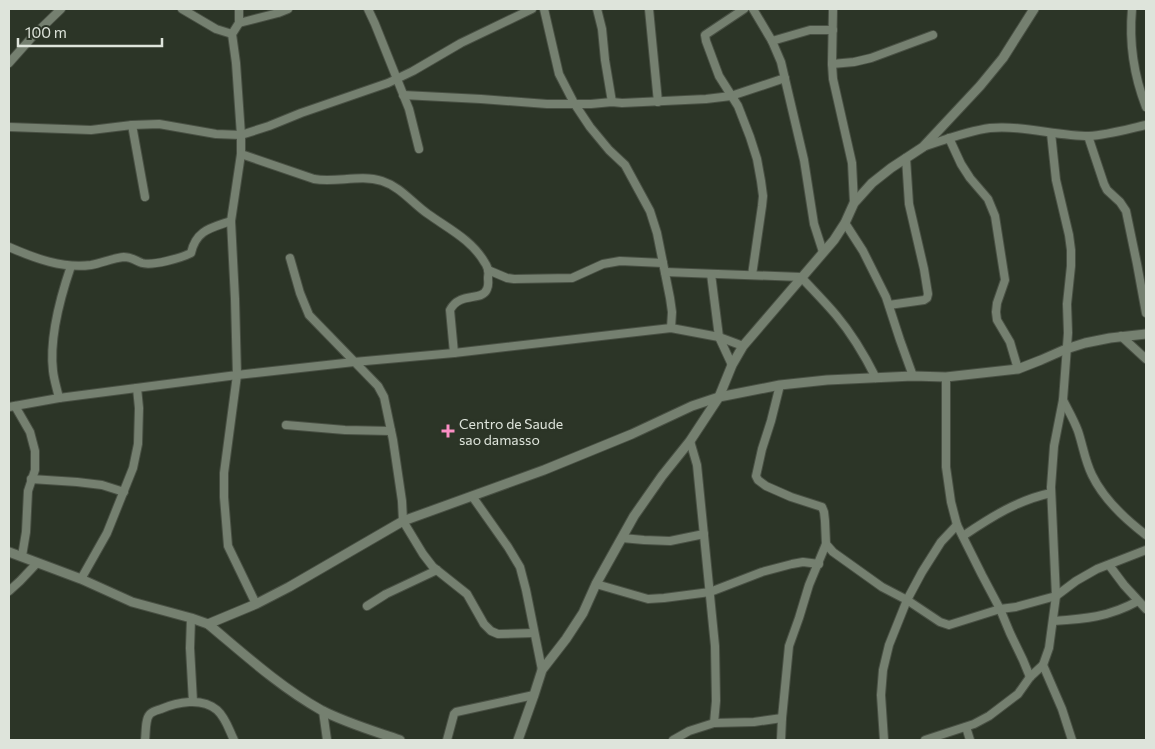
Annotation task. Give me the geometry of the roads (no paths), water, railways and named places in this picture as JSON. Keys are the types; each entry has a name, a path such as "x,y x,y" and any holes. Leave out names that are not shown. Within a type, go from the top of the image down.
{"street":[{"path":"9,63 61,9"},
{"path":"182,9 216,29 232,34"},
{"path":"239,9 239,23 232,34 241,135 241,154 231,221 237,375 224,473 224,497 228,546 256,604"},
{"path":"239,23 288,9"},
{"path":"368,9 376,24 409,109 419,149"},
{"path":"9,127 91,130 159,124 216,134 241,135 388,83 532,9"},
{"path":"544,9 558,74 574,104 590,127 625,165 650,210 657,232 665,272 672,312 672,328"},
{"path":"597,9 602,29 612,102"},
{"path":"649,9 658,102"},
{"path":"744,9 705,35 719,76 738,106 750,137 761,181 763,196 752,275"},
{"path":"752,9 772,42 781,62 804,160 814,224 823,252"},
{"path":"833,9 832,64 835,91 846,131 852,163 854,203"},
{"path":"923,147 980,86 1003,58 1034,9"},
{"path":"1132,9 1130,22 1132,54 1146,107"},
{"path":"772,42 810,30 833,30"},
{"path":"832,64 871,58 933,35"},
{"path":"403,95 547,104 658,102 731,96 785,78"},
{"path":"132,125 145,197"},
{"path":"518,740 542,670 583,613 596,584 634,516 690,441 719,397 742,346 834,240 845,223 854,203 872,183 923,147 972,131 990,128 1019,129 1088,136 1146,125"},
{"path":"925,740 974,724 1004,705 1018,694 1030,677 1043,665 1049,648 1056,596 1051,487 1054,446 1063,400 1068,333 1066,304 1071,266 1069,235 1056,180 1051,133"},
{"path":"1088,136 1104,184 1126,211 1146,313"},
{"path":"949,138 961,164 988,199 995,216 1005,280 995,307 997,320 1010,342 1018,369"},
{"path":"241,154 314,179 325,181 364,178 382,181 398,188 428,214 445,224 473,246 488,270 488,287 486,292 480,295 458,300 453,304 450,310 454,353"},
{"path":"888,305 924,300 928,294 909,204 906,158"},
{"path":"9,247 31,257 71,266 91,265 124,257 130,257 143,263 151,263 191,253 196,239 206,229 231,221"},
{"path":"845,223 877,277 913,376"},
{"path":"290,258 300,293 309,315 378,386 384,397 404,521 424,554 433,567 467,594 484,624 491,631 498,634 534,633"},
{"path":"488,270 514,280 572,278 613,261 663,263"},
{"path":"59,398 53,370 53,346 62,292 71,266"},
{"path":"665,272 801,277 837,316 859,347 876,378"},
{"path":"710,274 719,337 732,365"},
{"path":"22,556 26,532 28,491 35,470 35,451 30,432 12,406 59,398 237,375 672,328 719,337 742,346"},
{"path":"208,624 256,604 289,587 404,521 544,470 632,434 692,406 719,397 780,385 827,380 913,376 946,377 1018,369 1085,343 1121,336 1146,334"},
{"path":"1121,336 1146,359"},
{"path":"946,377 946,467 951,502 957,525 1000,609 1030,677"},
{"path":"780,385 756,476 766,486 791,498 822,506 826,544 809,585 789,646 781,740"},
{"path":"81,580 107,533 133,468 138,444 139,408 136,388"},
{"path":"1063,400 1078,430 1088,465 1101,491 1129,522 1146,535"},
{"path":"286,425 345,430 391,431"},
{"path":"690,441 697,465 710,592 716,700 714,723"},
{"path":"31,479 102,485 124,492"},
{"path":"963,536 995,515 1034,497 1051,493"},
{"path":"472,496 520,567 542,670"},
{"path":"884,740 881,695 889,645 907,600 922,572 941,542 957,525"},
{"path":"622,538 670,541 704,534"},
{"path":"826,544 833,552 882,587 907,600 940,622 949,625 1000,609 1016,607 1056,596 1097,569 1146,550"},
{"path":"9,552 132,602 208,624 297,695 323,711 400,740"},
{"path":"596,584 648,599 664,598 710,592 762,572 792,564 803,562 819,564"},
{"path":"9,591 37,563"},
{"path":"1109,565 1146,609"},
{"path":"367,606 386,594 437,570"},
{"path":"1053,621 1099,616 1123,609 1138,601"},
{"path":"191,618 190,648 193,702"},
{"path":"1043,665 1062,709 1072,740"},
{"path":"448,740 456,712 534,695"},
{"path":"145,740 148,718 151,713 172,705 193,702 216,708 224,717 234,740"},
{"path":"323,711 327,740"},
{"path":"673,740 688,732 714,723 754,722 782,718"},
{"path":"966,727 970,740"}],"place":[{"name":"Centro de Saude sao damasso","path":"448,431"}]}
